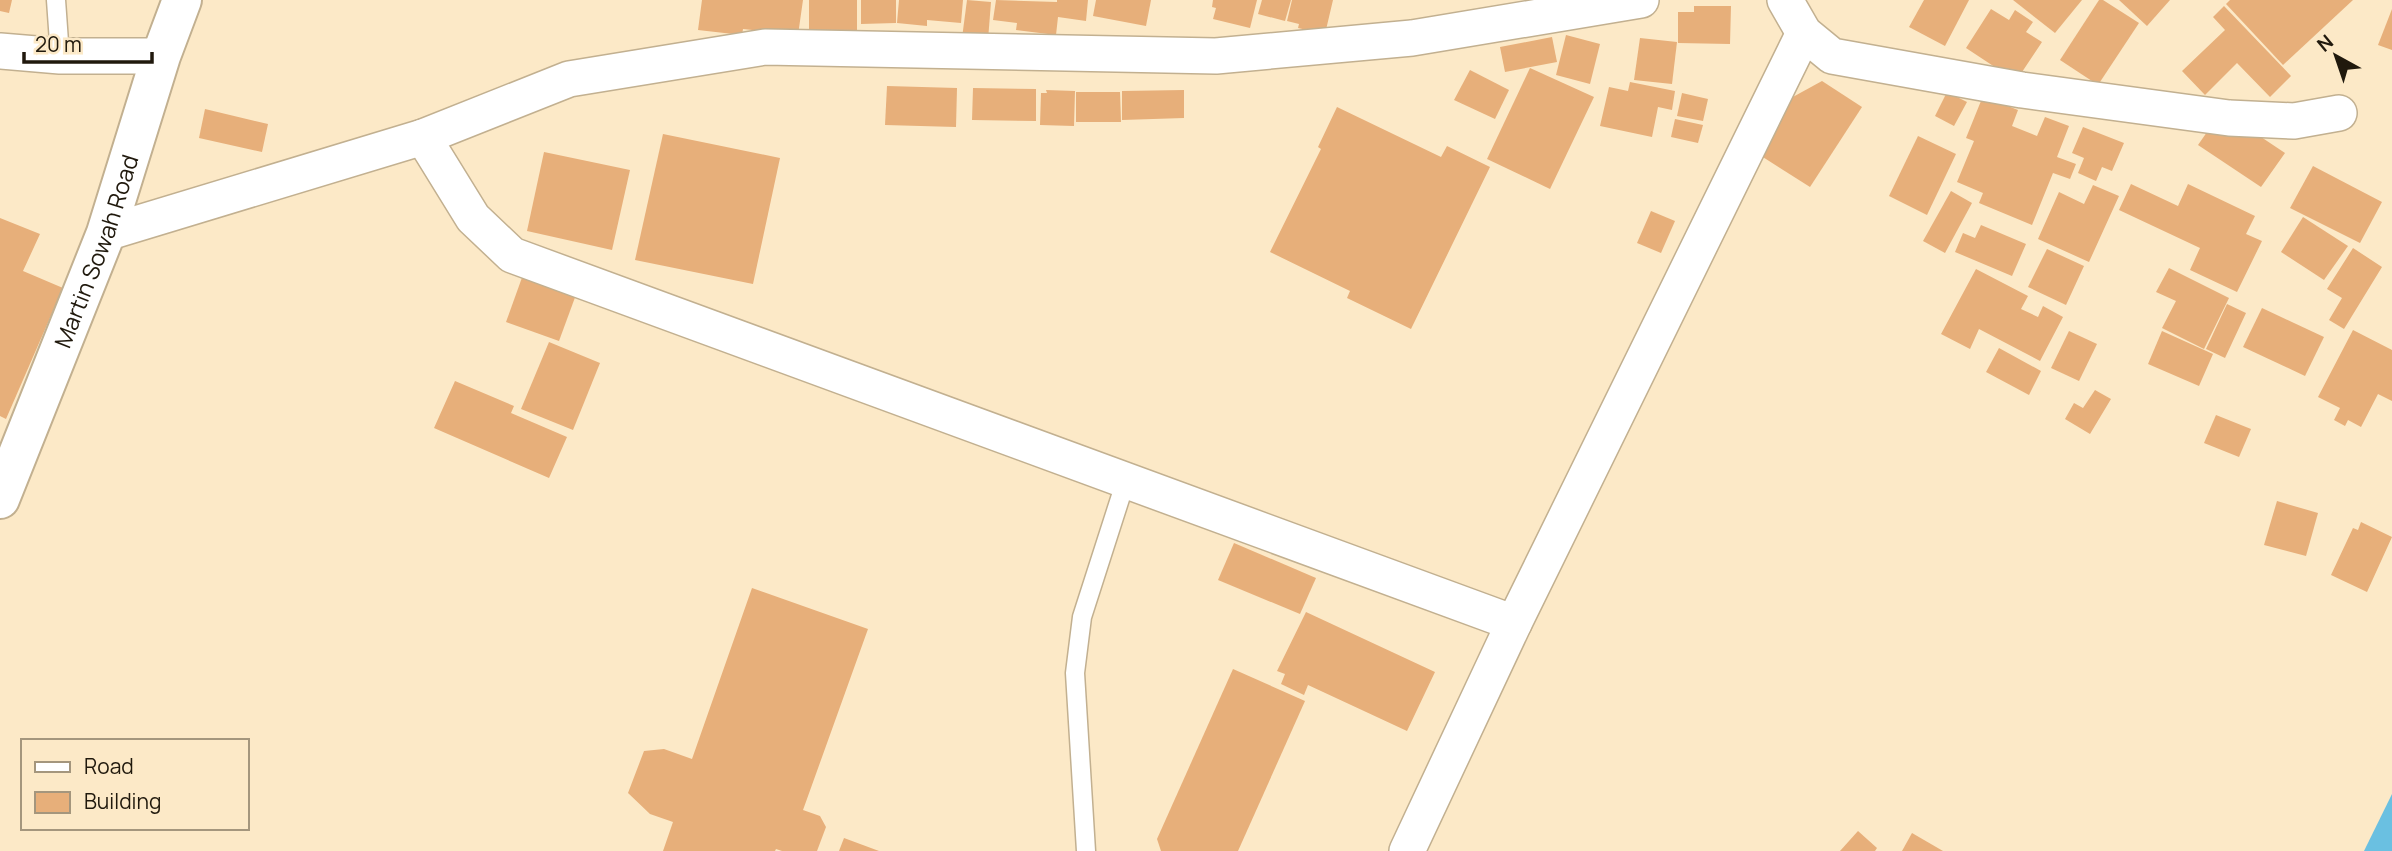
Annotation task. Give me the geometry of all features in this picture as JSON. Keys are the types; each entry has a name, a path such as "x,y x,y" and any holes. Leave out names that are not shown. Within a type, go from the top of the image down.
{"street":[{"name":"Martin Sowah Road","path":"0,499 106,233 161,56 182,0"},
{"path":"106,233 424,137 569,79 765,47 1216,56 1412,37 1641,0"},
{"path":"1785,0 1804,33 1832,56 2022,90 2228,118 2294,121 2339,113"},
{"path":"1407,851 1514,623 1804,33"},
{"path":"0,51 60,57 161,56"},
{"path":"424,137 472,218 512,255 1514,623"}],"lane":[{"path":"56,0 60,57"},
{"path":"1086,851 1074,673 1082,617 1126,480"}],"water":[{"path":"2392,794 2392,851 2364,851"}],"building":[{"path":"0,0 12,0 9,13 0,11"},
{"path":"702,0 803,0 798,35 743,29 742,35 698,30"},
{"path":"809,0 857,0 857,37 809,37"},
{"path":"861,0 896,0 896,23 861,24"},
{"path":"899,0 963,0 961,23 927,20 927,26 897,23"},
{"path":"967,0 991,2 988,40 962,38"},
{"path":"996,0 1088,0 1086,21 1058,17 1056,35 1016,30 1017,23 993,20"},
{"path":"1096,0 1151,0 1146,26 1093,16"},
{"path":"1213,0 1257,0 1250,28 1213,19 1216,8 1212,7"},
{"path":"1262,0 1291,0 1285,21 1258,14"},
{"path":"1292,0 1333,0 1325,34 1298,28 1299,24 1287,21"},
{"path":"1924,0 1969,0 1945,46 1909,27"},
{"path":"2013,0 2082,0 2055,33"},
{"path":"2099,0 2139,23 2098,85 2060,60"},
{"path":"2119,0 2170,0 2147,26"},
{"path":"2230,0 2353,0 2283,65 2226,4"},
{"path":"1694,6 1731,6 1730,44 1678,43 1678,12 1694,12"},
{"path":"2224,6 2291,76 2270,97 2237,63 2205,95 2182,71 2225,30 2213,17"},
{"path":"1991,9 2009,20 2015,10 2033,22 2026,32 2042,42 2016,81 1966,48"},
{"path":"2392,9 2392,50 2378,45"},
{"path":"1566,35 1600,44 1590,84 1556,75"},
{"path":"1552,37 1557,62 1505,72 1500,47"},
{"path":"1640,38 1677,42 1672,84 1634,80"},
{"path":"1530,68 1594,97 1550,189 1487,159"},
{"path":"1470,70 1509,90 1495,119 1454,100"},
{"path":"1822,81 1862,107 1810,187 1755,152 1791,98"},
{"path":"1630,82 1675,91 1672,110 1658,107 1652,137 1600,126 1609,87 1628,91"},
{"path":"887,86 957,88 956,127 885,125"},
{"path":"973,88 1036,89 1036,121 972,120"},
{"path":"1046,90 1075,91 1074,126 1040,125 1041,93 1047,93"},
{"path":"1184,90 1184,118 1122,120 1122,91"},
{"path":"1076,92 1120,92 1121,122 1076,122"},
{"path":"1947,92 1967,102 1954,126 1935,116"},
{"path":"1682,93 1708,99 1703,121 1677,116"},
{"path":"1983,96 2018,110 2012,126 2037,136 2045,117 2069,126 2057,157 2076,164 2070,179 2053,173 2032,225 1979,203 1983,193 1957,182 1974,141 1966,138"},
{"path":"1337,107 1441,157 1447,146 1490,167 1411,329 1347,298 1350,291 1270,252 1321,149 1318,147"},
{"path":"205,109 268,124 262,152 199,138"},
{"path":"1675,119 1703,125 1698,143 1671,137"},
{"path":"2214,122 2235,136 2243,125 2285,153 2261,187 2198,145"},
{"path":"2083,127 2124,143 2112,171 2102,167 2096,181 2078,173 2084,158 2072,153"},
{"path":"663,134 780,158 753,284 635,260"},
{"path":"1918,136 1956,154 1927,215 1889,196"},
{"path":"544,152 630,170 612,250 527,231"},
{"path":"2313,166 2382,202 2360,243 2290,208"},
{"path":"2131,184 2178,206 2188,184 2255,216 2246,234 2262,241 2237,292 2190,270 2200,248 2119,210"},
{"path":"2093,185 2119,196 2089,262 2038,239 2059,192 2084,204"},
{"path":"1951,191 1972,203 1945,253 1923,241"},
{"path":"1651,211 1675,221 1661,253 1637,243"},
{"path":"2303,217 2348,246 2324,280 2281,252"},
{"path":"0,218 40,234 23,271 63,288 6,419 0,416"},
{"path":"1981,225 2026,244 2012,276 1955,252 1963,233 1975,238"},
{"path":"2353,248 2382,267 2344,329 2329,320 2342,298 2327,289"},
{"path":"2047,249 2084,266 2066,305 2028,287"},
{"path":"2169,268 2229,298 2204,349 2162,328 2176,301 2156,292"},
{"path":"1976,269 2028,296 2021,309 2038,317 2043,306 2063,317 2040,361 1979,329 1970,349 1941,334"},
{"path":"524,272 577,292 559,341 506,322"},
{"path":"2227,304 2246,313 2225,358 2206,349"},
{"path":"2262,308 2324,337 2305,376 2243,347"},
{"path":"2353,330 2392,350 2392,401 2378,394 2361,427 2348,420 2345,426 2334,420 2340,408 2318,397"},
{"path":"2069,331 2097,344 2079,381 2051,368"},
{"path":"2162,331 2213,354 2199,386 2148,364"},
{"path":"549,342 600,363 573,430 521,409"},
{"path":"1999,348 2041,371 2029,395 1986,372"},
{"path":"455,381 514,406 511,413 567,437 549,478 434,428"},
{"path":"2095,390 2111,399 2090,434 2065,419 2074,403 2083,408"},
{"path":"2216,415 2251,429 2239,457 2204,443"},
{"path":"2277,501 2318,513 2306,556 2264,545"},
{"path":"2361,522 2392,537 2367,592 2331,575 2353,528 2358,530"},
{"path":"1234,543 1316,578 1300,614 1218,580"},
{"path":"752,588 868,629 803,810 820,816 826,827 817,851 663,851 673,822 650,814 628,793 644,751 664,749 692,759"},
{"path":"1306,612 1435,672 1407,731 1308,685 1304,695 1281,684 1285,674 1277,671"},
{"path":"1233,669 1305,701 1238,851 1161,851 1157,839"},
{"path":"1858,831 1877,848 1875,851 1840,851"},
{"path":"1912,833 1943,851 1902,851"},
{"path":"844,838 879,851 839,851"}]}
